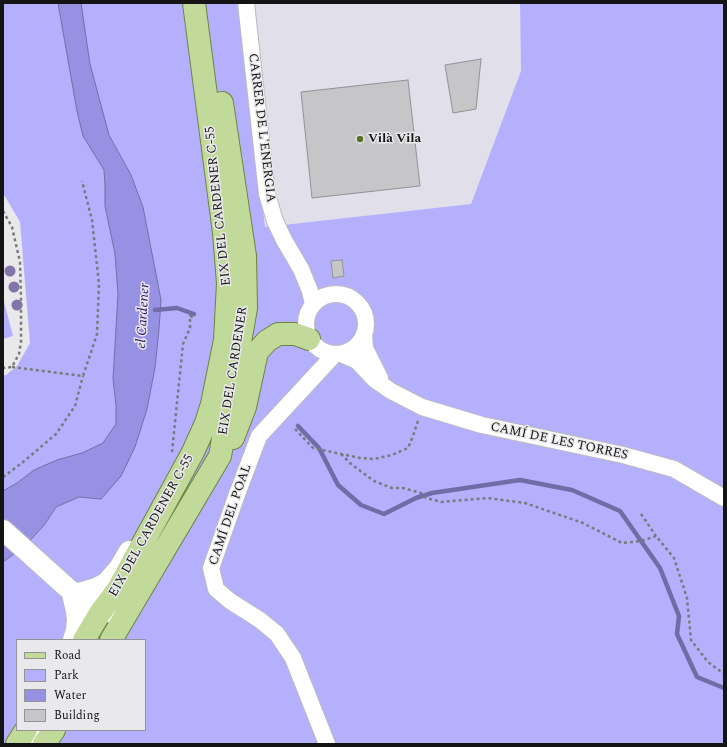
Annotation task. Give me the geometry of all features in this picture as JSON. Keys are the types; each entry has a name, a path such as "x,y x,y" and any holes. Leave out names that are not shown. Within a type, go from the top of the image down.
{"main road":[{"name":"EIX DEL CARDENER C-55","path":"85,639 118,589 193,452 212,404 225,340 228,283 224,233 194,3"},
{"name":"EIX DEL CARDENER","path":"112,639 220,456 246,308 245,256 207,3"},
{"path":"220,456 232,439 245,407 257,352 267,341 278,334 295,334 313,344"},
{"path":"18,744 25,731"},
{"path":"44,744 53,731"}],"street":[{"name":"CARRER DE L'ENERGIA","path":"246,3 267,194 278,227 301,269"},
{"path":"301,269 318,287 334,294 350,297 360,306 366,320 362,340 353,349 338,354 326,353 313,344"},
{"path":"301,269 310,291 313,304"},
{"path":"309,384 315,361 313,344 306,330 308,312 313,304 324,296 334,294"},
{"path":"364,334 365,348 379,377 391,391"},
{"name":"CAMÍ DEL POAL","path":"328,744 323,735 293,658 277,634 260,620 230,601 216,590 211,568 259,436 338,354"},
{"name":"CAMÍ DE LES TORRES","path":"338,354 357,362 375,380 391,391 422,407 482,425 623,455 674,469 724,498"},
{"path":"3,530 71,592 88,612 100,614 109,612 128,593 164,534 190,505"},
{"path":"71,592 96,588 106,583 119,568 130,549 156,519"},
{"path":"71,592 77,620 73,639"},
{"path":"97,639 100,633 100,614"},
{"path":"30,744 38,731"}],"path":[{"path":"3,477 56,434 76,406 83,376 97,334 99,284 92,220 82,181"},
{"path":"3,211 12,227 20,262 21,342 19,354 12,367"},
{"path":"171,457 183,344 190,328 190,316 193,317"},
{"path":"3,368 12,367 83,376"},
{"path":"295,429 313,448 374,459 392,455 408,448 422,407"},
{"path":"341,454 351,464 374,481 392,488 403,488 422,493 426,498 442,502 487,498 525,503 583,523 622,543 641,542 656,536"},
{"path":"641,514 656,536 674,558 687,598 691,640 708,662 724,674"}],"shaded area":[{"path":"240,3 520,3 521,71 471,204 265,227"}],"green space":[{"path":"3,3 58,3 77,111 83,136 104,170 105,206 115,254 118,294 113,379 116,405 116,424 104,443 82,453 57,460 34,470 17,483 3,491 3,376 17,366 30,343 20,222 3,193"},
{"path":"81,3 240,3 265,227 471,204 521,71 520,3 724,3 724,744 3,744 3,562 26,545 45,524 56,507 79,497 101,499 135,447 147,409 155,368 161,300 143,207 131,175 109,135 90,64"},
{"path":"3,298 13,336 3,339"}],"water":[{"name":"el Cardener","path":"58,3 81,3 90,64 109,135 131,175 143,207 161,300 159,329 155,368 147,409 135,447 121,476 101,499 79,497 56,507 45,524 26,545 3,562 3,491 17,483 34,470 57,460 82,453 103,443 116,424 116,405 113,379 118,294 115,254 105,206 104,170 83,136 77,111"}],"building":[{"path":"481,59 476,109 453,113 445,65"},
{"name":"Vilà Vila","path":"408,80 420,186 312,198 301,92"},
{"path":"342,260 344,276 333,278 331,261"}],"waterway":[{"name":"el Cardener","path":"155,310 177,308 194,314"},
{"path":"298,426 319,448 338,485 361,505 384,514 416,498 432,493 520,480 572,490 620,511 660,568 679,616 677,634 697,677 724,688"}],"place":[{"name":"Vilà Vila","path":"360,139"}]}
